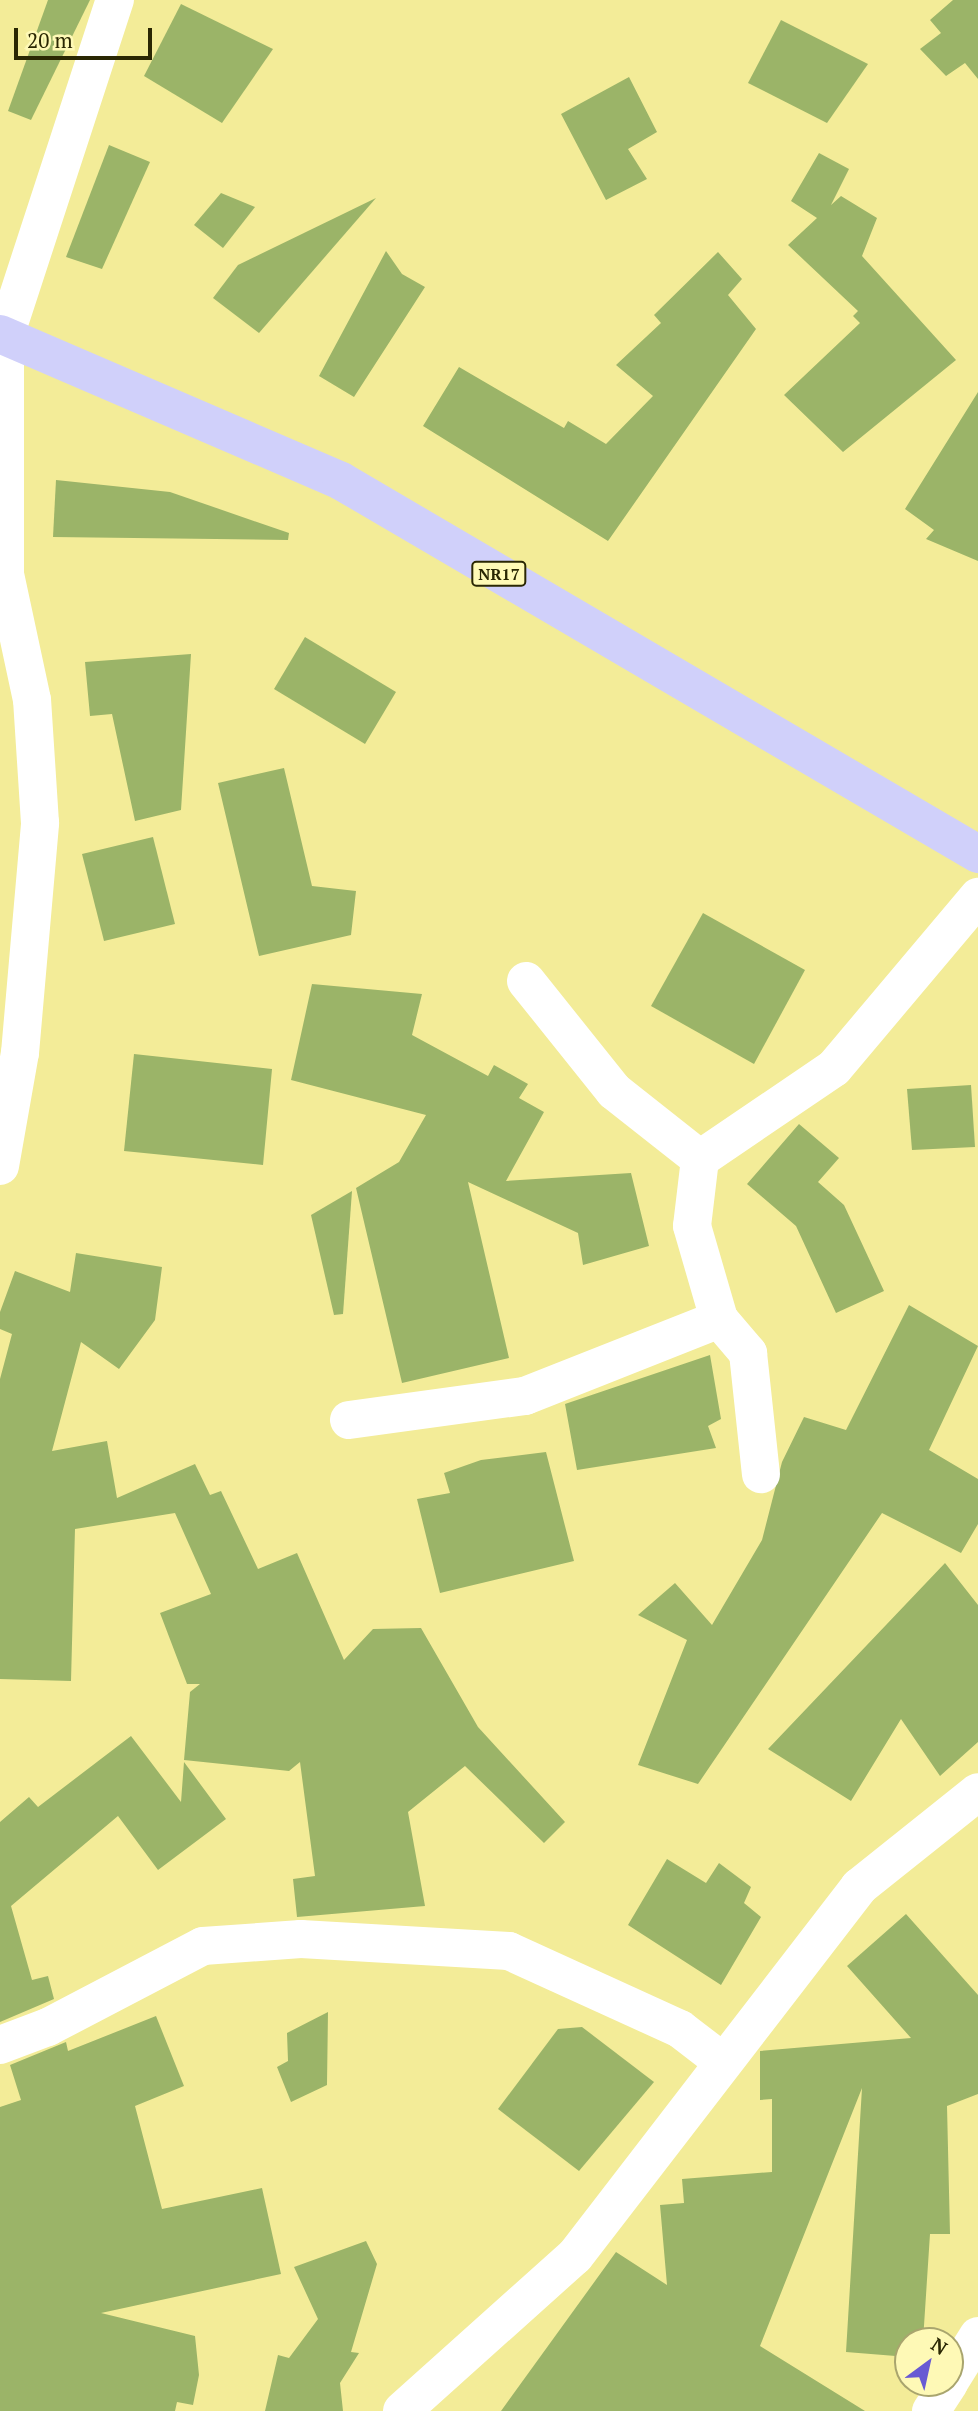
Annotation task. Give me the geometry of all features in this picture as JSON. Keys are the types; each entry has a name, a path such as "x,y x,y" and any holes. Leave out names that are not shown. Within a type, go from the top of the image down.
{"main road":[{"name":"NR17","path":"3,335 341,481 978,854"}],"street":[{"path":"0,1166 20,1053 40,823 32,700 5,574 3,335 115,0"},
{"path":"761,1474 748,1353 719,1319 692,1226 700,1159 834,1068 978,897"},
{"path":"526,981 614,1091 700,1159"},
{"path":"349,1420 525,1396 719,1319"},
{"path":"402,2411 575,2256 859,1886 978,1792"},
{"path":"0,2045 48,2027 203,1945 301,1939 509,1951 680,2029 723,2062"},
{"path":"964,2358 978,2336"}],"building":[{"path":"48,0 90,0 31,120 8,111"},
{"path":"953,0 978,0 978,79 965,63 946,76 920,49 941,33 930,20"},
{"path":"181,4 273,49 222,123 144,76"},
{"path":"781,20 868,64 827,123 748,83"},
{"path":"629,77 657,132 628,149 647,179 606,200 561,114"},
{"path":"109,145 150,162 102,269 66,257"},
{"path":"819,153 849,169 831,205 841,196 877,218 862,256 956,360 843,452 784,395 860,323 853,316 858,311 788,245 817,218 791,201"},
{"path":"221,193 255,207 223,248 194,225"},
{"path":"376,198 259,333 213,298 238,265"},
{"path":"386,251 402,274 425,287 354,397 319,376"},
{"path":"718,252 742,279 728,295 756,329 608,541 423,426 459,367 564,428 568,421 606,444 653,396 616,365 661,323 654,315"},
{"path":"978,392 978,561 926,539 934,530 905,509"},
{"path":"56,480 170,492 289,533 288,540 53,537"},
{"path":"305,637 396,692 365,744 274,689"},
{"path":"191,654 181,810 135,821 112,714 90,716 85,662"},
{"path":"284,768 312,886 356,891 351,935 259,956 218,783"},
{"path":"153,837 175,924 104,941 82,854"},
{"path":"703,913 805,970 754,1064 651,1006"},
{"path":"312,984 422,994 412,1035 488,1076 494,1065 528,1084 519,1098 544,1112 506,1181 631,1173 649,1246 583,1265 578,1233 468,1182 509,1358 402,1383 356,1188 399,1162 426,1115 291,1080"},
{"path":"134,1054 272,1069 263,1165 124,1151"},
{"path":"971,1085 975,1147 912,1150 907,1089"},
{"path":"799,1124 839,1158 818,1182 844,1205 884,1291 836,1313 796,1226 747,1184"},
{"path":"352,1191 343,1314 334,1315 311,1215"},
{"path":"76,1253 162,1267 155,1320 119,1369 81,1342 52,1451 107,1441 117,1498 195,1464 210,1495 221,1491 258,1569 297,1553 344,1660 373,1629 421,1628 478,1727 565,1822 544,1843 465,1766 408,1812 425,1906 297,1917 293,1879 315,1876 300,1762 289,1771 184,1760 190,1692 200,1684 187,1684 160,1613 211,1594 175,1513 75,1529 71,1681 0,1679 0,1379 12,1334 0,1329 0,1312 15,1271 70,1292"},
{"path":"909,1305 978,1346 929,1450 978,1479 978,1524 961,1553 882,1513 698,1784 638,1765 687,1640 638,1615 675,1583 712,1625 762,1540 782,1462 804,1417 846,1430"},
{"path":"710,1355 721,1419 708,1426 716,1448 577,1470 565,1404"},
{"path":"546,1452 574,1561 440,1593 417,1499 450,1493 444,1473 481,1460"},
{"path":"945,1563 978,1605 978,1742 940,1776 901,1719 851,1801 768,1749"},
{"path":"131,1736 181,1802 184,1762 226,1819 158,1870 118,1816 11,1906 32,1980 48,1976 54,1999 0,2022 0,1822 29,1797 38,1807"},
{"path":"667,1859 706,1883 719,1863 751,1887 744,1903 761,1917 721,1985 628,1925"},
{"path":"906,1914 978,1995 978,2094 947,2106 950,2234 930,2234 924,2327 894,2327 894,2356 846,2352 862,2088 760,2346 865,2411 501,2411 616,2252 667,2285 660,2205 684,2203 682,2179 772,2172 772,2099 760,2100 760,2051 911,2038 847,1966"},
{"path":"328,2012 327,2085 291,2102 277,2067 288,2061 287,2033"},
{"path":"156,2016 184,2086 135,2106 162,2209 262,2188 281,2274 101,2313 195,2336 199,2375 193,2405 177,2402 175,2411 0,2411 0,2107 21,2100 10,2065 66,2042 68,2051"},
{"path":"582,2027 654,2082 579,2171 498,2109 558,2029"},
{"path":"366,2241 377,2264 351,2352 359,2353 340,2383 343,2411 265,2411 278,2355 289,2358 318,2319 294,2267"}]}
